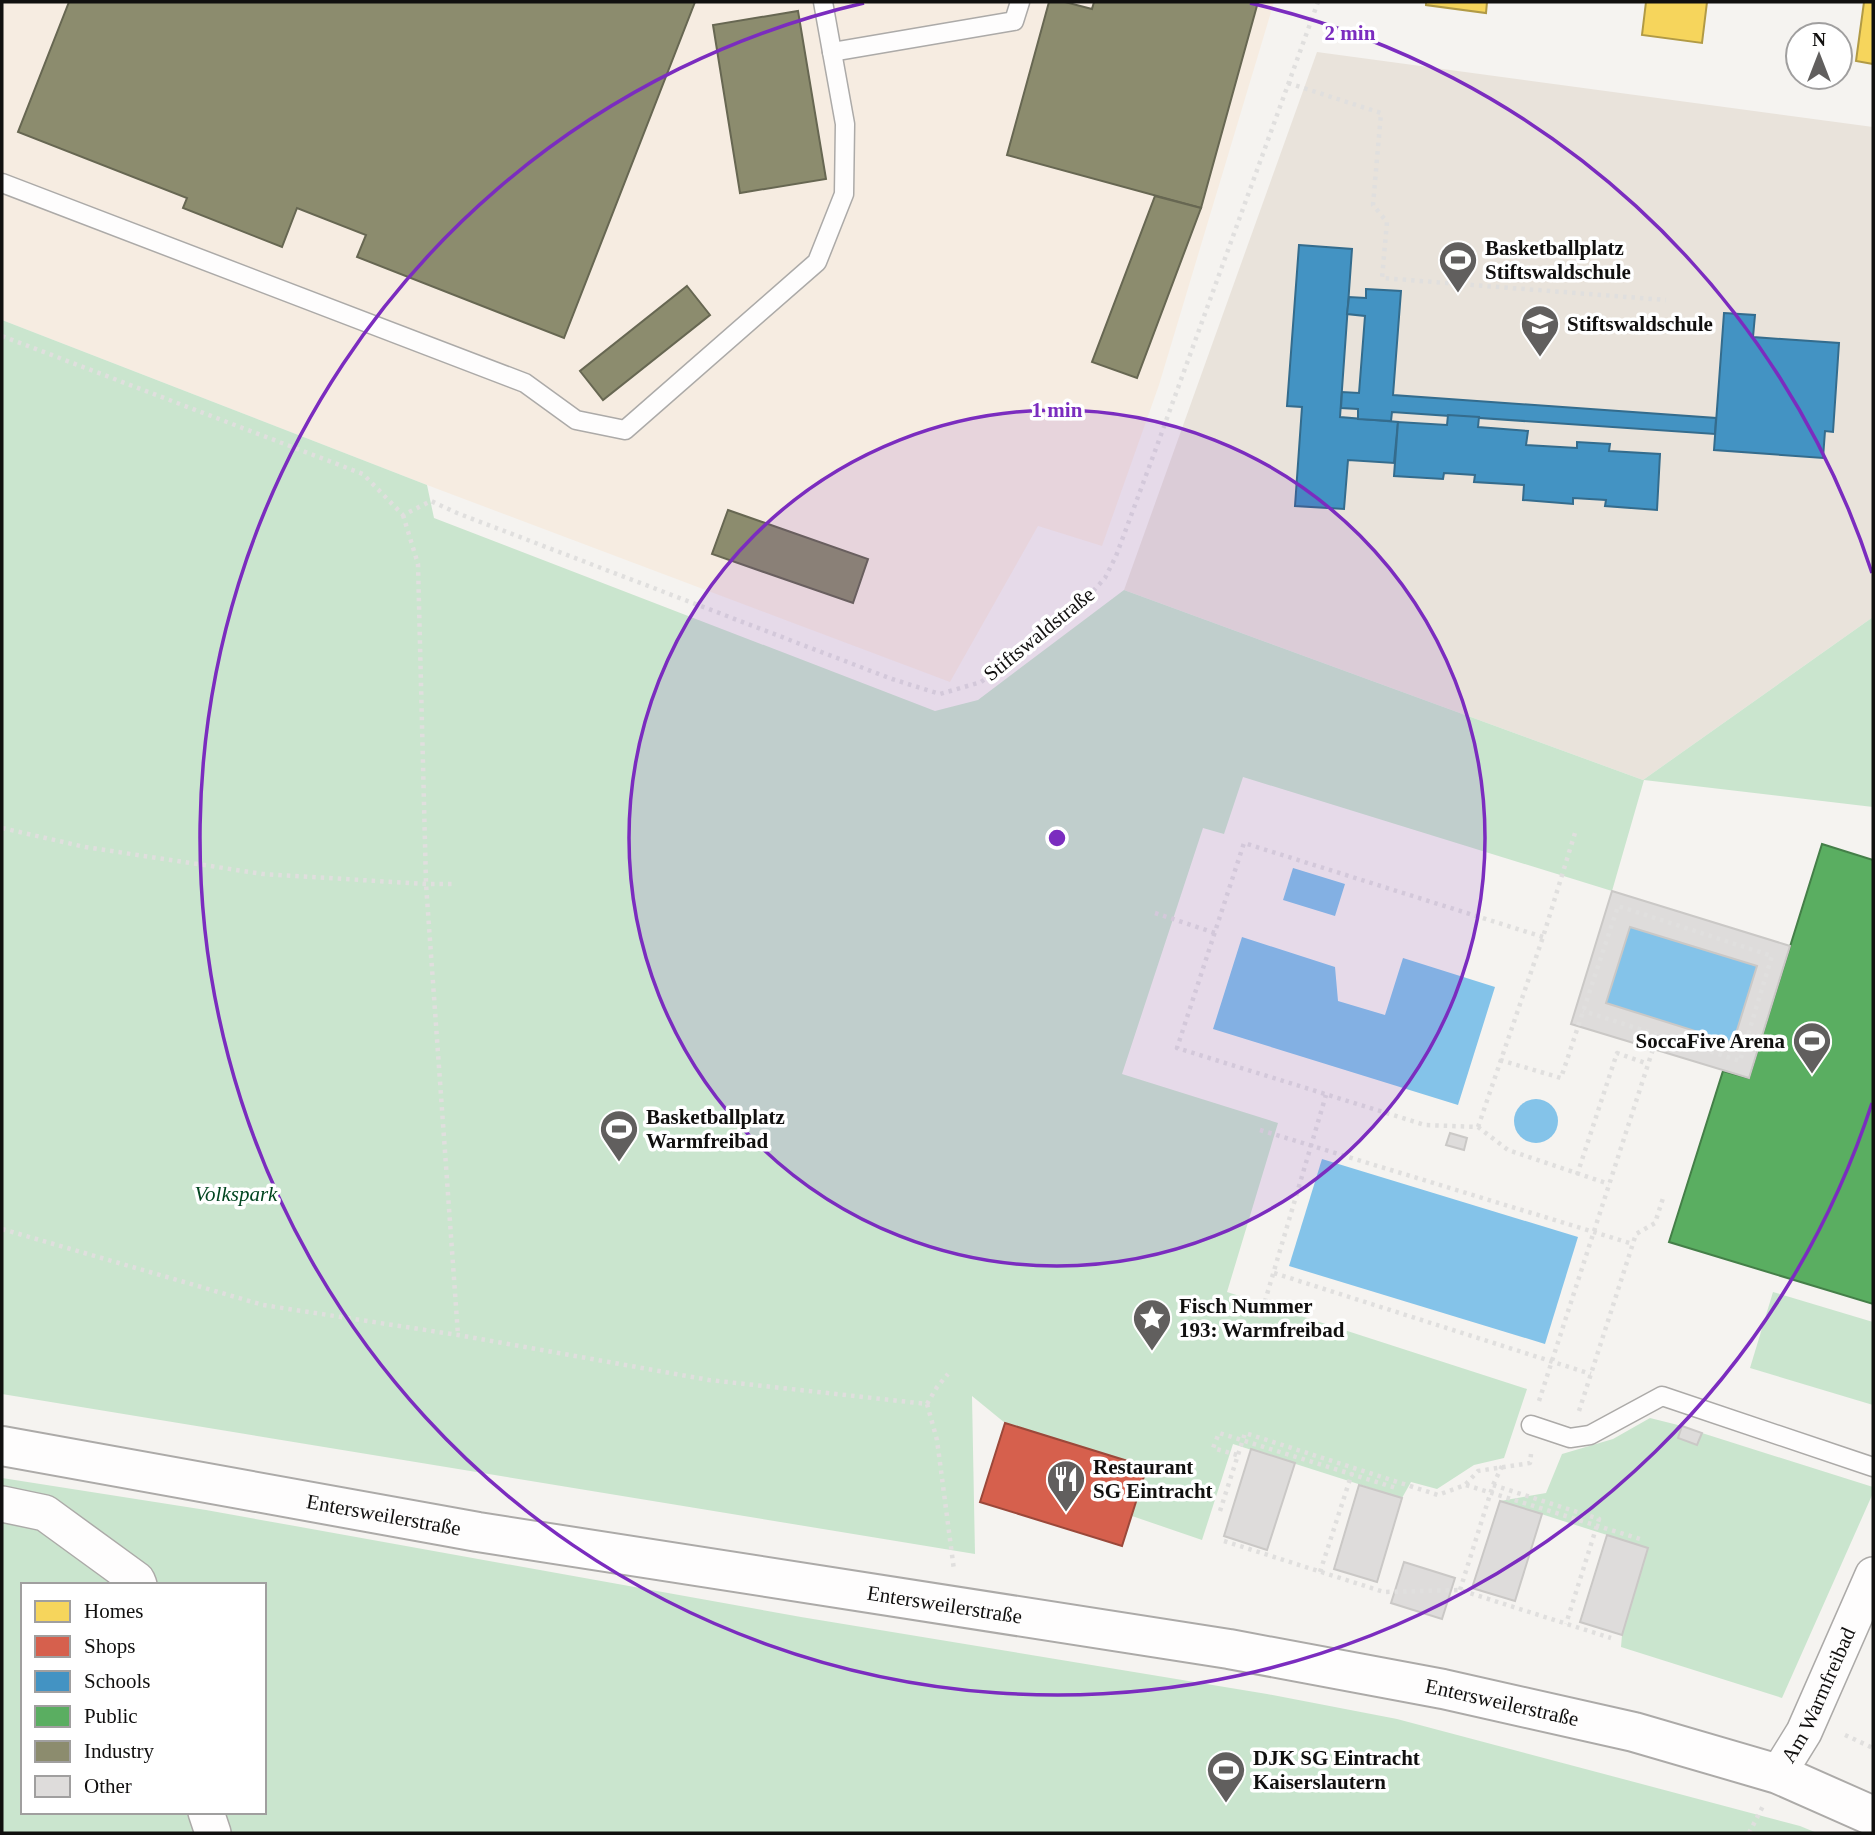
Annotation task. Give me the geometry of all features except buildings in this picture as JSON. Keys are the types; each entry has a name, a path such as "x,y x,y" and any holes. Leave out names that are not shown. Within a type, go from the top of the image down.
{"main road":[{"name":"Entersweilerstraße","path":"2,1446 478,1532 1229,1649 1443,1689 1634,1732 1779,1774 1873,1816"}],"street":[{"path":"2,1504 45,1513 139,1583"},
{"name":"Am Warmfreibad","path":"1779,1774 1804,1732 1873,1576"},
{"path":"207,1814 213,1833"}],"lane":[{"path":"2,183 525,383 576,421 625,430 817,262 844,194 845,124 823,2"},
{"path":"832,52 1014,21 1020,2"},
{"path":"1531,1425 1570,1438 1590,1435 1662,1396 1873,1466"}],"path":[{"name":"Stiftswaldstraße","path":"404,515 431,501 904,683 940,694 981,682 1085,600 1105,578 1116,556 1318,2"},
{"path":"1288,83 1381,113 1373,205 1387,222 1382,278 1666,300"},
{"path":"2,336 363,474 404,515 418,564 426,884 458,1335"},
{"path":"2,828 85,847 263,874 454,884"},
{"path":"1478,1127 1543,937 1575,832"},
{"path":"1543,937 1244,843 1177,1048 1425,1125 1478,1127 1508,1150 1609,1184"},
{"path":"1500,1060 1561,1079 1583,1011 1618,906 1772,956 1740,1061 1583,1011"},
{"path":"1155,913 1215,933"},
{"path":"1220,1511 1245,1433 1438,1495 1465,1485 1478,1471 1530,1462 1531,1425 1653,1049"},
{"path":"1577,1175 1616,1054 1648,1064"},
{"path":"1260,1318 1326,1094"},
{"path":"1260,1130 1633,1244"},
{"path":"1570,1438 1636,1234 1655,1223 1664,1195"},
{"path":"2,1229 263,1305 458,1335 709,1380 927,1404"},
{"path":"1274,1273 1591,1374"},
{"path":"948,1374 927,1404 937,1440 955,1581"},
{"path":"1237,1455 1213,1448 1219,1433 1396,1488"},
{"path":"1460,1590 1493,1485 1502,1466"},
{"path":"1320,1572 1354,1468"},
{"path":"1465,1485 1640,1539"},
{"path":"1493,1485 1599,1519 1566,1624"},
{"path":"1224,1541 1384,1592 1460,1590 1611,1638"},
{"path":"1845,1735 1873,1748"},
{"path":"1749,1833 1756,1820"}],"shaded area":[{"path":"2,2 1274,2 1159,385 1102,546 1038,526 950,682 427,485 2,320"},
{"name":"Stiftswaldschule","path":"1317,52 1873,127 1873,617 1643,780 1124,590"}],"green space":[{"name":"Volkspark","path":"2,320 427,485 434,518 935,711 978,700 1124,590 1643,780 1873,617 1873,807 1644,780 1612,891 1243,777 1224,834 1203,828 1122,1074 1278,1123 1227,1292 1527,1389 1504,1458 1474,1465 1437,1489 1411,1482 1402,1498 1233,1444 1202,1540 1132,1516 1147,1467 1005,1423 972,1396 975,1554 2,1394"},
{"path":"1773,1292 1873,1322 1873,1405 1750,1368"},
{"path":"1650,1418 1682,1426 1678,1438 1697,1445 1702,1433 1873,1487 1873,1493 1782,1698 1621,1647 1622,1635 1648,1548 1500,1501 1546,1493 1562,1454 1613,1439"},
{"path":"2,1478 206,1510 801,1617 1267,1694 1397,1719 1800,1826 1817,1833 2,1833"}],"water":[{"path":"1293,868 1345,884 1335,916 1283,900"},
{"path":"1630,927 1757,966 1733,1043 1606,1003"},
{"path":"1242,937 1335,967 1338,1001 1385,1015 1403,958 1495,987 1458,1105 1213,1029"},
{"path":"1536,1099 1552,1105 1558,1121 1552,1137 1536,1143 1520,1137 1514,1121 1520,1105"},
{"path":"1322,1159 1578,1237 1545,1344 1289,1266"}],"place":[{"name":"Basketballplatz Stiftswaldschule","path":"1458,294"},
{"name":"Stiftswaldschule","path":"1540,358"},
{"name":"SoccaFive Arena","path":"1812,1075"},
{"name":"Basketballplatz Warmfreibad","path":"619,1163"},
{"name":"Fisch Nummer 193: Warmfreibad","path":"1152,1352"},
{"name":"Restaurant SG Eintracht","path":"1066,1513"},
{"name":"DJK SG Eintracht Kaiserslautern","path":"1226,1804"}]}
